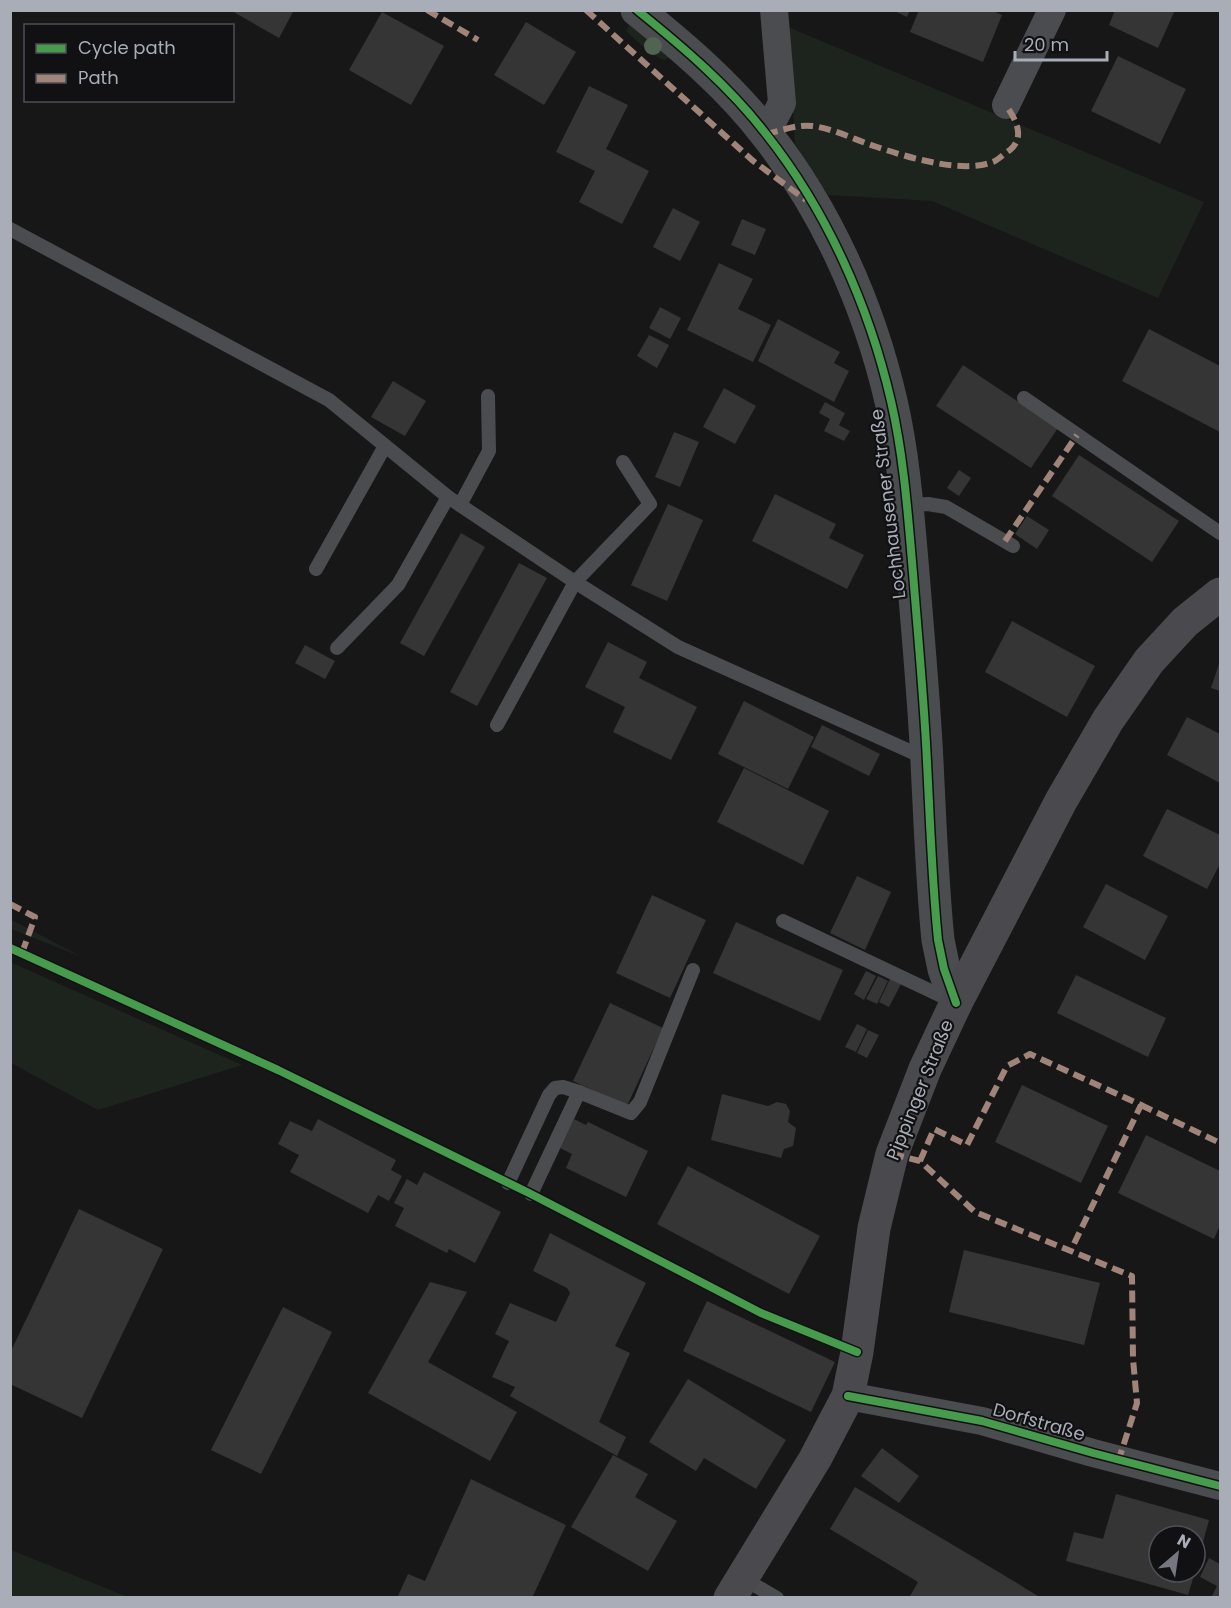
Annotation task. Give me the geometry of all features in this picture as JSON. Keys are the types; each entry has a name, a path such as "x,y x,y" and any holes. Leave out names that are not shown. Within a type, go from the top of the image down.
{"main road":[{"name":"Pippinger Straße","path":"736,1588 815,1459 848,1396 857,1352 874,1228 892,1154 925,1069 956,1004 1061,801 1108,720 1149,662 1185,622 1221,594"}],"street":[{"name":"Lochhausener Straße","path":"637,10 715,78 766,134 816,207 835,243 866,317 891,401 907,506 927,759 938,940 944,969 956,1004"},
{"path":"766,134 782,103 774,10"},
{"path":"1006,105 1052,10"},
{"name":"Dorfstraße","path":"848,1396 982,1421 1221,1486"}],"lane":[{"path":"10,229 329,400 460,505 678,647 927,759"},
{"path":"460,505 489,451 488,396"},
{"path":"1024,398 1221,532"},
{"path":"316,569 386,446"},
{"path":"497,725 575,582 650,504 623,462"},
{"path":"337,648 398,585 448,496"},
{"path":"907,506 928,504 946,507 1013,546"},
{"path":"783,921 956,1004"},
{"path":"508,1183 549,1095 555,1088 563,1087 579,1092 631,1113 640,1102 693,970"},
{"path":"531,1194 579,1092"},
{"path":"736,1588 777,1598"}],"shaded area":[{"path":"631,22 674,55 664,60 649,51 626,31"},
{"path":"788,27 1204,202 1158,298 932,201 828,195 795,144"},
{"path":"10,919 82,957 11,929"},
{"path":"10,962 242,1065 98,1110 11,1063"},
{"path":"11,1550 128,1597 11,1597"}],"building":[{"path":"230,10 294,10 279,38"},
{"path":"892,10 910,10 907,17"},
{"path":"919,10 991,10 1002,15 983,62 910,32"},
{"path":"1115,10 1175,10 1158,48 1109,25"},
{"path":"382,12 444,46 411,105 349,70"},
{"path":"526,22 576,52 544,105 494,75"},
{"path":"1118,56 1186,89 1160,144 1091,111"},
{"path":"589,86 628,105 606,149 649,171 622,224 579,202 595,171 556,152"},
{"path":"673,208 700,222 680,261 653,247"},
{"path":"742,219 766,229 755,255 731,245"},
{"path":"719,263 753,279 738,309 771,325 753,362 687,330"},
{"path":"660,307 681,318 670,339 649,328"},
{"path":"778,319 840,352 834,363 849,371 834,402 758,361"},
{"path":"1149,329 1220,366 1220,432 1122,381"},
{"path":"649,335 669,345 657,368 637,356"},
{"path":"963,365 1058,428 1031,468 936,406"},
{"path":"393,381 426,401 405,436 371,417"},
{"path":"724,388 756,406 735,444 703,427"},
{"path":"825,402 845,413 839,425 850,431 844,441 824,431 830,419 819,413"},
{"path":"674,432 699,442 680,487 655,477"},
{"path":"1079,455 1179,521 1152,562 1052,496"},
{"path":"959,470 971,478 959,496 947,488"},
{"path":"775,494 836,524 829,538 864,555 847,589 752,541"},
{"path":"668,504 703,520 667,601 631,585"},
{"path":"1027,516 1049,530 1037,549 1015,534"},
{"path":"461,533 485,547 424,656 400,643"},
{"path":"519,563 547,578 477,706 450,692"},
{"path":"1012,621 1095,666 1067,717 985,672"},
{"path":"608,642 647,662 639,678 697,707 671,760 613,732 625,707 585,687"},
{"path":"305,645 335,661 325,679 295,663"},
{"path":"1220,661 1220,691 1211,688"},
{"path":"744,701 814,737 788,789 718,754"},
{"path":"1187,717 1220,734 1220,783 1167,755"},
{"path":"822,725 880,754 869,776 811,747"},
{"path":"744,768 829,811 803,865 717,822"},
{"path":"1167,809 1220,835 1220,864 1207,889 1143,856"},
{"path":"857,876 891,892 865,950 830,933"},
{"path":"1106,884 1168,916 1145,960 1083,927"},
{"path":"652,895 706,920 670,998 616,973"},
{"path":"736,922 843,970 820,1021 713,973"},
{"path":"866,971 876,976 864,1000 854,994"},
{"path":"1076,975 1166,1018 1148,1057 1057,1013"},
{"path":"878,976 888,981 877,1004 866,999"},
{"path":"890,979 901,984 889,1007 879,1002"},
{"path":"610,1003 663,1028 627,1106 573,1081"},
{"path":"857,1024 867,1029 856,1052 845,1047"},
{"path":"868,1030 879,1035 867,1058 857,1053"},
{"path":"1022,1085 1108,1126 1081,1183 995,1142"},
{"path":"722,1094 768,1106 777,1102 786,1104 790,1111 788,1122 796,1128 793,1146 784,1149 781,1158 711,1140"},
{"path":"318,1119 396,1160 391,1170 402,1176 389,1201 378,1195 368,1213 290,1172 299,1155 278,1144 290,1121 312,1131"},
{"path":"574,1119 586,1125 588,1122 648,1151 626,1197 566,1168 572,1154 560,1148"},
{"path":"1146,1135 1220,1171 1220,1225 1214,1239 1118,1193"},
{"path":"688,1166 820,1236 789,1294 657,1224"},
{"path":"424,1172 501,1212 475,1263 449,1249 447,1253 395,1226 404,1208 394,1203 407,1179 417,1185"},
{"path":"79,1209 163,1249 82,1418 10,1384 10,1353"},
{"path":"550,1233 646,1283 615,1346 630,1353 599,1422 626,1437 617,1456 510,1396 515,1387 492,1377 509,1341 495,1334 510,1303 556,1322 570,1293 567,1288 533,1271"},
{"path":"964,1250 1100,1283 1084,1345 949,1312"},
{"path":"430,1282 467,1292 428,1362 517,1412 490,1461 368,1393"},
{"path":"707,1301 835,1362 811,1412 683,1351"},
{"path":"283,1307 332,1332 261,1474 211,1450"},
{"path":"688,1379 786,1440 756,1489 704,1458 696,1471 649,1442"},
{"path":"882,1448 919,1476 899,1503 861,1476"},
{"path":"613,1455 648,1474 635,1497 677,1521 648,1571 571,1527"},
{"path":"471,1479 566,1525 532,1598 397,1598 408,1574 425,1581"},
{"path":"855,1487 1041,1598 909,1598 918,1582 830,1529"},
{"path":"1116,1494 1209,1520 1207,1527 1207,1524 1147,1524 1147,1584 1066,1561 1074,1532 1103,1539"},
{"path":"1209,1558 1220,1564 1220,1598 1211,1598 1217,1586 1207,1581"},
{"path":"1149,1584 1191,1584 1188,1595"}],"marked path":[{"path":"427,10 478,40"},
{"path":"586,10 752,160 806,200"},
{"path":"766,134 795,127 812,126 920,160 952,165 983,165 995,161 1015,145 1017,128 1006,105"},
{"path":"1005,541 1077,435"},
{"path":"10,904 35,917 22,953"},
{"path":"920,1161 934,1129 967,1145 1007,1066 1030,1054 1141,1105 1070,1252"},
{"path":"1141,1105 1220,1143"},
{"path":"892,1154 920,1161 975,1212 1132,1276 1133,1359 1137,1403 1119,1459"}],"cycle path":[{"path":"637,10 689,53 737,100 788,164 827,227 871,330 891,401 902,465 923,691 938,940 944,969 956,1003"},
{"path":"10,948 278,1070 529,1193 761,1313 857,1352"},
{"path":"848,1396 982,1421 1220,1486"}]}
